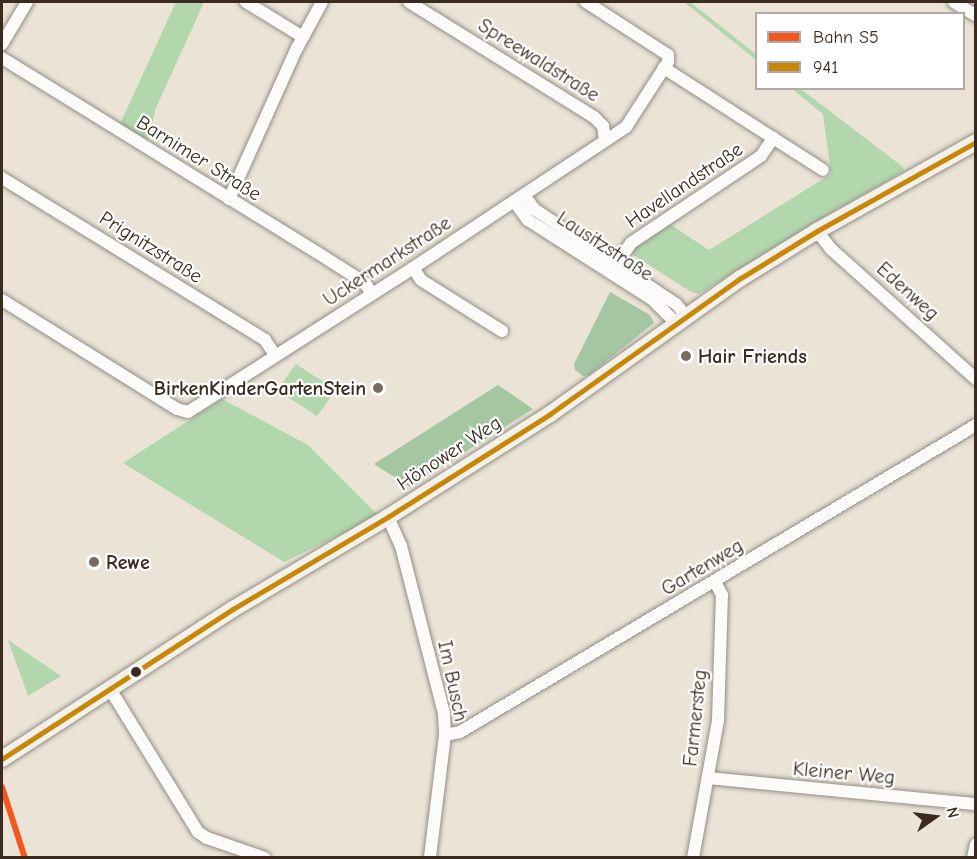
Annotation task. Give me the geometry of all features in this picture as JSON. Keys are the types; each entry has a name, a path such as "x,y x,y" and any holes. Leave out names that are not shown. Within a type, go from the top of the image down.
{"main road":[{"name":"Hönower Weg","path":"2,759 233,609 388,517 567,402 681,319 817,231 975,142"}],"street":[{"path":"2,44 27,2"},
{"path":"246,2 303,37"},
{"path":"229,199 303,37 322,2"},
{"name":"Spreewaldstraße","path":"409,2 594,117 603,126 605,141"},
{"path":"586,2 663,49 668,55 668,62 664,68"},
{"path":"954,2 975,16"},
{"name":"Barnimer Straße","path":"2,58 365,284 372,294"},
{"name":"Uckermarkstraße","path":"2,300 177,409 188,412 413,268 626,127 664,68"},
{"name":"Havellandstraße","path":"664,68 823,170"},
{"name":"Havellandstraße","path":"616,264 631,243 761,156 773,138"},
{"name":"Prignitzstraße","path":"2,177 265,340 275,355"},
{"name":"Lausitzstraße","path":"519,198 676,304 681,319"},
{"name":"Lausitzstraße","path":"519,198 528,220 681,319"},
{"name":"Edenweg","path":"817,231 831,249 975,379"},
{"path":"413,268 421,280 502,331"},
{"name":"Gartenweg","path":"445,735 460,732 975,425"},
{"name":"Im Busch","path":"388,517 401,546 444,714 445,735 430,858"},
{"name":"Farmersteg","path":"693,858 718,721 722,595 715,582"},
{"path":"110,689 198,832 207,838 265,858"},
{"name":"Kleiner Weg","path":"709,778 975,804"},
{"path":"973,858 975,844"}],"green space":[{"path":"176,2 204,2 156,108 147,142 120,124"},
{"path":"684,2 690,2 755,53 755,59"},
{"path":"793,90 802,90 903,167 904,171 699,294 691,292 632,254 636,245 668,223 709,250 831,174 823,114"},
{"path":"610,292 650,315 654,323 589,375 583,376 575,370 574,364"},
{"path":"296,364 336,390 317,416 277,390"},
{"path":"498,385 533,409 410,487 374,464"},
{"path":"222,399 308,445 379,516 284,562 123,463"},
{"path":"8,640 61,676 28,696"}],"rail line":[{"name":"S5","path":"2,787 25,858"}],"transit line":[{"name":"941","path":"2,759 233,609 388,517 550,414 741,278 817,231 976,142"}],"place":[{"name":"Hair Friends","path":"686,356"},
{"name":"BirkenKinderGartenStein","path":"378,388"},
{"name":"Rewe","path":"94,562"}]}
